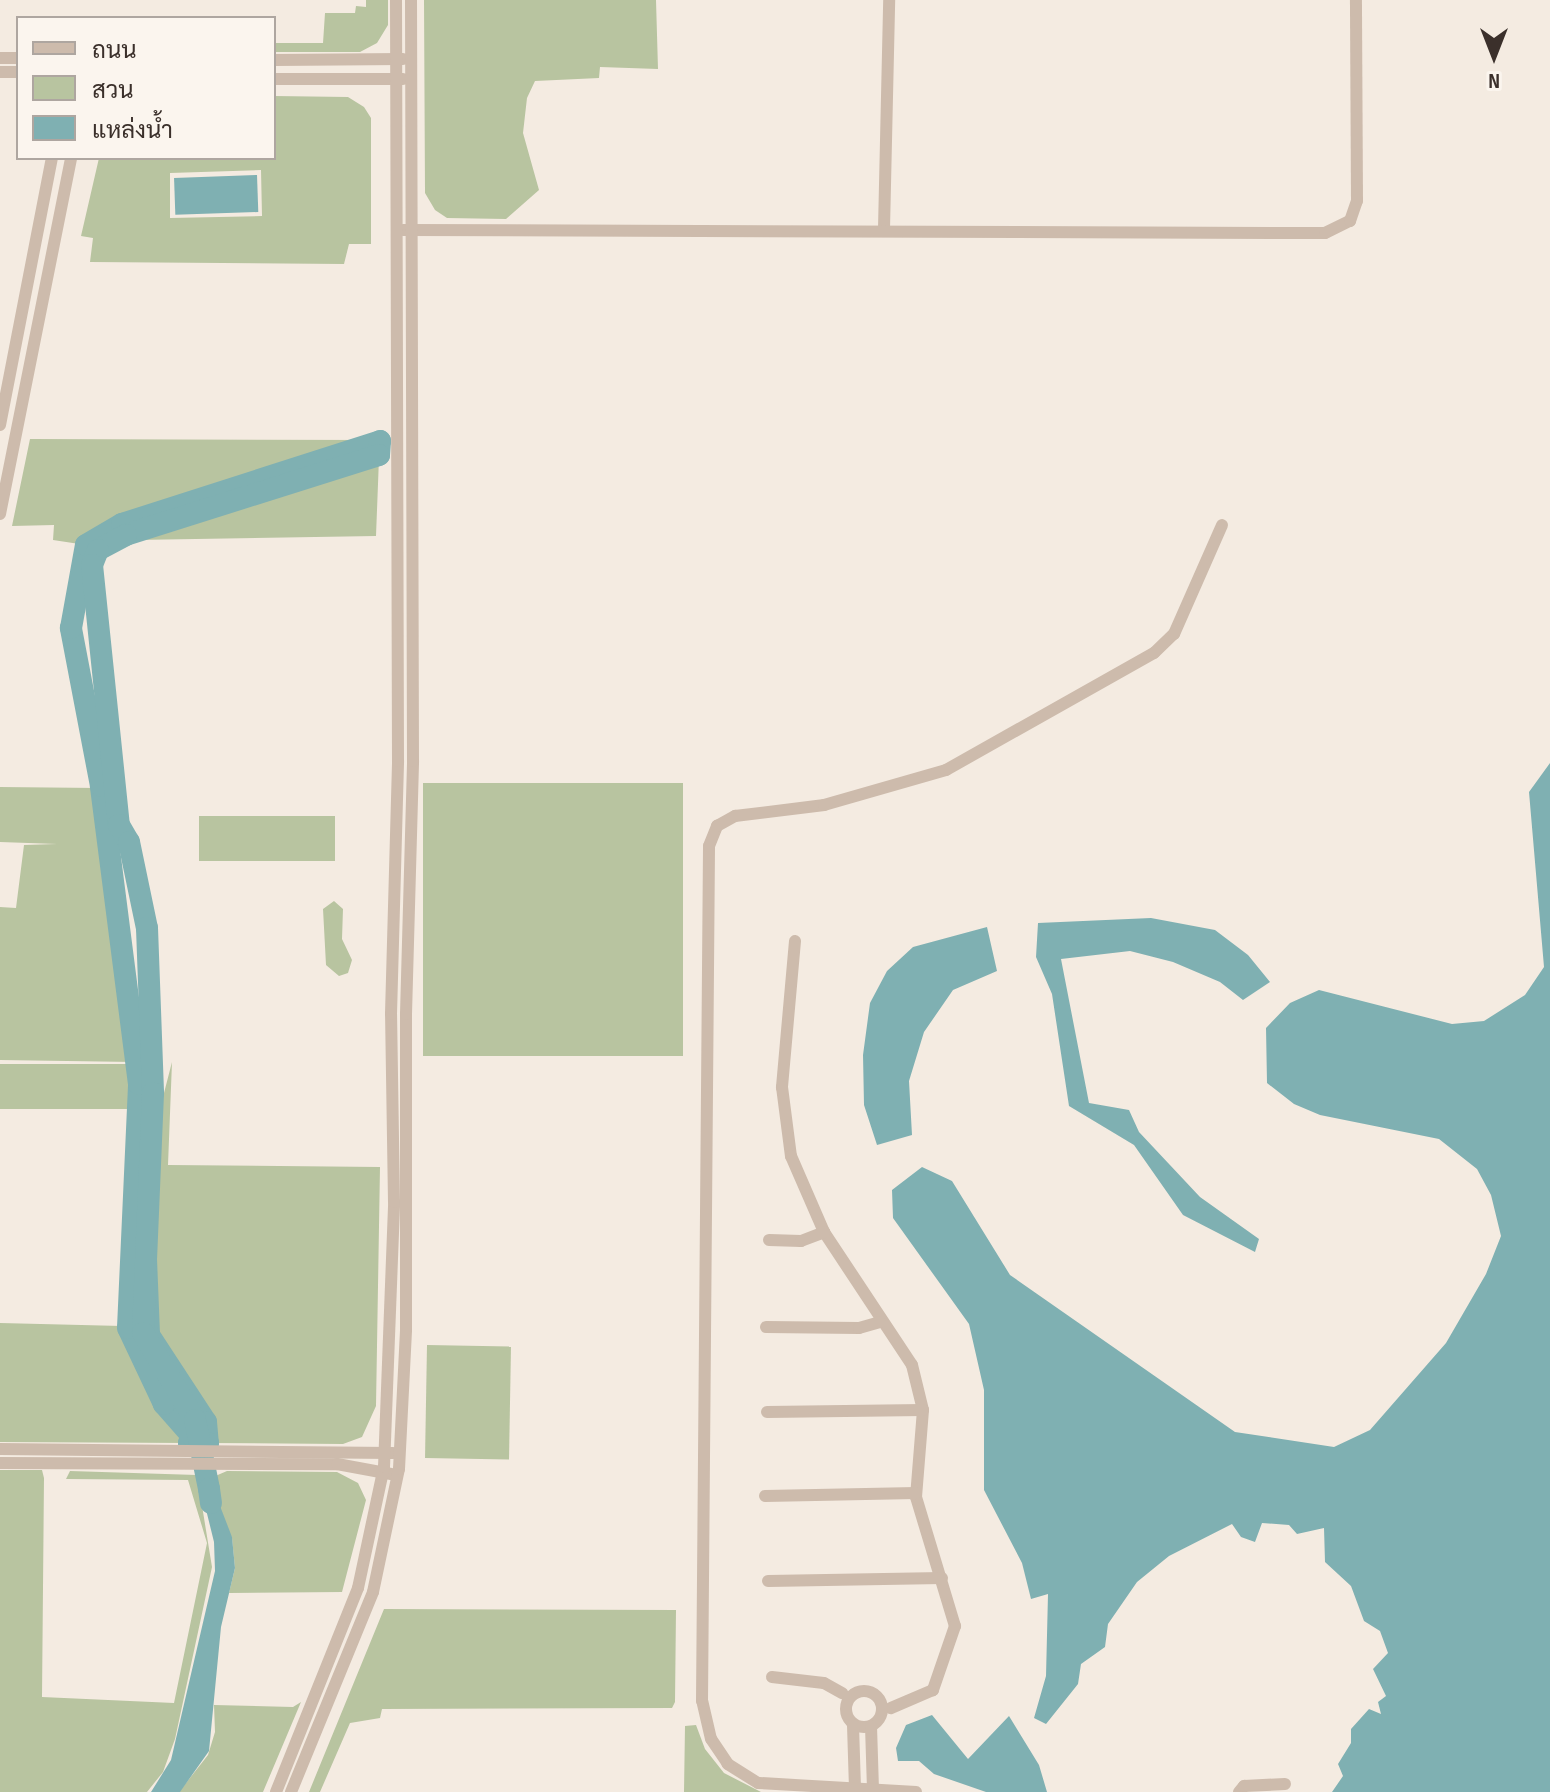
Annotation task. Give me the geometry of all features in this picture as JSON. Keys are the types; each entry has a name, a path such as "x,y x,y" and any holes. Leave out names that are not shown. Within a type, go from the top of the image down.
{"street":[{"path":"276,1792 358,1588 385,1453 394,1202 391,1014 398,761 394,230 396,0"},
{"path":"291,1792 373,1592 400,1453 406,1330 406,1014 413,761 408,230 411,0"},
{"path":"884,229 889,0"},
{"path":"394,230 884,229 1325,233 1350,221 1357,201 1356,0"},
{"path":"276,60 410,59"},
{"path":"276,79 410,79"},
{"path":"0,425 52,160"},
{"path":"0,514 71,160"},
{"path":"916,1792 758,1783 728,1764 711,1739 702,1701 709,846 717,826 735,816 824,805 946,770 1154,653 1174,634 1222,525"},
{"path":"795,941 782,1087 791,1156 824,1232 880,1322 912,1365 923,1410 916,1493 955,1626 947,1661 933,1690 891,1708 876,1722 853,1725"},
{"path":"769,1240 801,1241 824,1232"},
{"path":"766,1327 859,1328 880,1322"},
{"path":"767,1412 923,1410"},
{"path":"0,1449 179,1458"},
{"path":"0,1463 400,1453"},
{"path":"215,1458 337,1464 398,1475"},
{"path":"765,1496 916,1493"},
{"path":"768,1581 942,1578"},
{"path":"772,1677 824,1683 842,1693 857,1693 879,1699 891,1708"},
{"path":"842,1693 853,1725 855,1790"},
{"path":"845,1707 857,1693"},
{"path":"873,1791 879,1699"},
{"path":"1239,1792 1244,1786 1285,1784"}],"green space":[{"path":"366,0 388,0 388,25 377,43 360,52 276,52 276,43 323,43 325,13 355,13 356,6 366,7"},
{"path":"424,0 656,0 658,69 600,67 599,78 535,81 527,98 523,133 539,190 506,219 447,218 435,210 425,193"},
{"path":"276,96 348,97 364,107 371,118 371,244 349,244 344,264 90,262 93,238 81,236 99,160 276,160","holes":["261,170 262,216 170,218 170,173"]},
{"path":"30,439 377,440 127,523 86,545 53,540 54,525 12,526"},
{"path":"379,458 376,536 135,540 107,548 92,565 98,550 122,535"},
{"path":"423,783 683,783 683,1056 423,1056"},
{"path":"0,787 98,788 134,1062 0,1060 0,907 16,908 24,845 57,844 0,842"},
{"path":"199,816 335,816 335,861 199,861"},
{"path":"334,901 343,909 342,939 352,960 348,973 339,976 326,965 323,909"},
{"path":"172,1062 168,1165 380,1167 376,1406 362,1437 343,1444 208,1443 206,1422 149,1335 153,1100 164,1093"},
{"path":"0,1064 134,1064 134,1109 0,1109"},
{"path":"0,1323 122,1326 164,1404 191,1434 188,1443 0,1442"},
{"path":"427,1345 511,1346 509,1459 425,1458"},
{"path":"0,1470 42,1470 44,1478 42,1697 174,1703 207,1543 188,1480 66,1479 70,1471 197,1475 212,1567 175,1739 163,1772 147,1792 0,1792"},
{"path":"227,1471 337,1472 358,1483 366,1500 342,1592 229,1593 235,1568 232,1538 220,1516 213,1477"},
{"path":"384,1609 676,1610 675,1702 672,1708 382,1709 380,1718 350,1723 320,1792 309,1792"},
{"path":"301,1702 263,1792 179,1792 208,1755 215,1732 214,1705 293,1707"},
{"path":"696,1725 705,1749 724,1773 761,1792 684,1792 685,1726"}],"water":[{"path":"257,175 258,212 175,215 174,178"},
{"path":"1550,763 1550,1792 1332,1792 1343,1776 1338,1764 1351,1743 1351,1729 1369,1709 1381,1714 1378,1702 1386,1696 1373,1669 1388,1653 1380,1631 1364,1621 1351,1586 1325,1562 1324,1528 1297,1534 1289,1525 1262,1523 1255,1542 1241,1537 1232,1524 1169,1556 1137,1582 1108,1624 1105,1647 1081,1664 1078,1684 1046,1724 1034,1718 1046,1676 1048,1594 1031,1599 1022,1563 984,1490 984,1390 969,1324 893,1218 892,1190 922,1167 952,1181 1010,1275 1235,1432 1334,1447 1370,1430 1446,1343 1486,1274 1501,1236 1491,1195 1477,1169 1439,1139 1320,1115 1294,1104 1267,1083 1266,1028 1290,1003 1319,990 1452,1024 1484,1021 1525,995 1544,967 1529,792"},
{"path":"1151,918 1215,930 1248,955 1270,982 1243,1000 1220,982 1173,962 1130,951 1061,959 1089,1103 1129,1110 1139,1132 1200,1197 1259,1239 1255,1252 1183,1215 1134,1145 1069,1106 1052,994 1036,957 1038,923"},
{"path":"987,927 997,971 953,990 924,1032 909,1081 912,1135 877,1145 864,1105 863,1055 870,1003 887,971 913,947"},
{"path":"197,1473 215,1473 215,1493 232,1537 235,1568 221,1627 209,1751 180,1792 151,1792 171,1760 215,1571 214,1542"},
{"path":"932,1715 968,1759 1009,1716 1039,1765 1047,1792 986,1792 934,1774 919,1761 898,1761 896,1748 906,1725"}],"waterway":[{"path":"146,1259 149,1335 206,1422 208,1443 189,1443 192,1436 164,1404 128,1328 139,1084 101,786 71,628 86,545 122,524 380,441 379,455 126,535 98,550 92,565 119,825 129,842 147,928 153,1093 143,1333 195,1420 209,1489 211,1503"}]}
